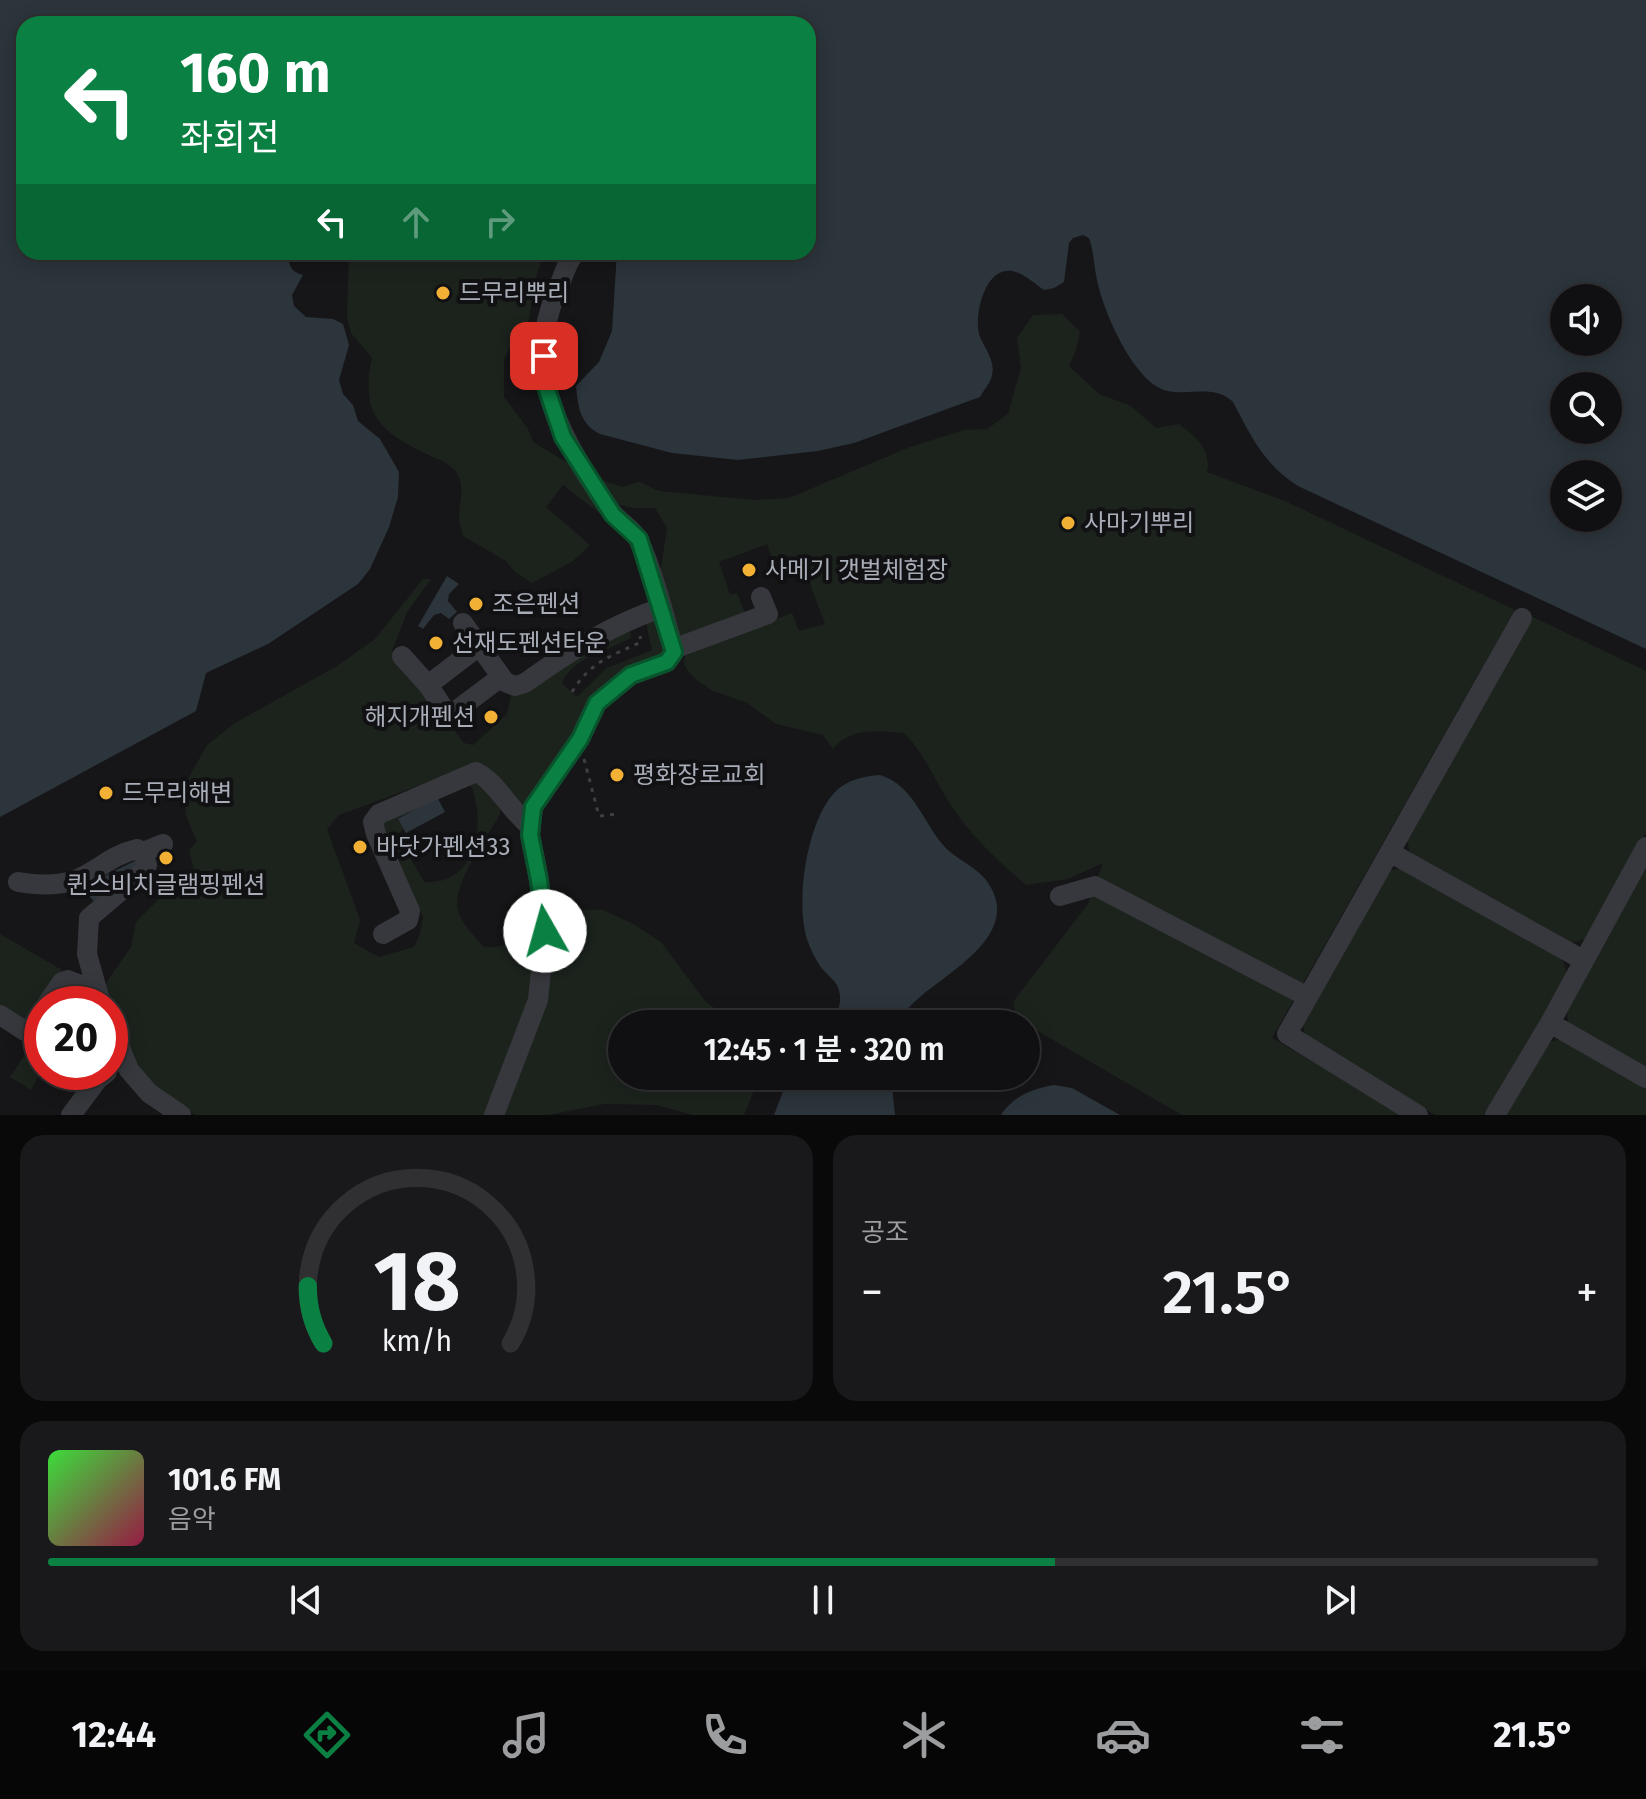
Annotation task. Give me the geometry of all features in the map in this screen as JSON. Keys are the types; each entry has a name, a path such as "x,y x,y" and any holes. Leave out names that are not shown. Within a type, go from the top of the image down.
{"lane":[{"path":"494,1115 538,1000 545,931 531,827 533,807 575,747 597,703 631,675 667,662 674,652 639,539 613,515 563,437 544,381 549,310 569,260"},
{"path":"673,649 768,614 761,597"},
{"path":"463,623 505,682 515,686 525,683 597,635 661,608"},
{"path":"1418,1115 1287,1034 1522,618"},
{"path":"428,685 479,646"},
{"path":"402,656 428,685 449,716 501,677"},
{"path":"383,934 408,920 410,911 376,834 373,822 379,814 476,772 485,776 510,808 531,827"},
{"path":"143,852 163,844"},
{"path":"1495,1115 1550,1023 1646,847"},
{"path":"18,882 75,880 110,858 137,849 143,852 147,865 144,871 89,918 87,954 95,986"},
{"path":"1391,853 1583,960"},
{"path":"1060,896 1095,886 1308,997"},
{"path":"59,986 68,980 84,986"},
{"path":"0,1015 24,1030"},
{"path":"1550,1023 1646,1078"},
{"path":"128,1076 172,1113"},
{"path":"71,1115 90,1090"}],"path":[{"path":"572,692 581,676 597,661 641,642 634,617"},
{"path":"575,747 587,763 599,816 618,814"}],"shaded area":[{"path":"0,0 1646,0 1646,649 1298,486 1268,460 1233,402 1226,397 1210,392 1168,391 1156,386 1133,361 1113,327 1100,293 1089,238 1083,235 1069,243 1064,282 1054,288 1044,290 1012,271 1003,271 988,284 980,304 978,326 993,369 980,397 854,443 818,451 738,460 672,453 593,430 581,414 576,386 599,362 612,331 616,260 816,260 816,16 16,16 16,260 289,260 295,272 303,275 292,295 294,306 306,317 333,319 343,324 349,345 339,380 343,394 353,405 358,421 380,439 399,472 398,497 389,527 370,569 358,584 268,644 206,673 196,711 0,817"},
{"path":"349,260 542,260 528,326 522,339 509,349 504,360 504,397 528,429 533,442 576,468 612,523 563,485 546,507 590,545 573,561 532,583 515,572 506,561 463,536 459,518 461,486 456,472 401,440 379,421 369,395 372,358 351,333 347,317"},
{"path":"1062,314 1080,332 1069,366 1099,394 1131,406 1156,428 1179,424 1205,450 1207,472 1285,501 1515,610 1272,1038 1406,1115 1182,1115 1040,1032 1040,1010 1015,1010 1013,1002 1088,904 1103,863 1068,879 1026,885 968,829 919,751 904,733 875,731 857,734 833,749 823,735 776,724 747,703 711,690 693,677 684,665 685,655 792,613 799,631 825,624 804,568 779,578 767,544 719,562 730,595 737,593 746,616 676,643 659,581 667,528 655,508 617,504 596,478 622,487 639,482 659,491 755,500 789,498 910,447 964,430 987,429 1008,414 1021,368 1017,338 1033,315"},
{"path":"447,576 459,584 449,594 448,601 457,612 449,619 441,613 434,615 423,629 418,626"},
{"path":"423,579 431,579 407,612 392,651 464,743 473,745 507,714 512,692 630,626 631,638 583,661 567,674 562,683 577,697 607,668 652,650 646,622 660,617 666,653 582,720 521,807 500,790 480,763 339,815 327,829 360,920 354,943 379,957 414,947 423,917 378,821 443,793 399,819 404,829 397,834 424,882 442,881 466,864 473,850 477,835 476,801 471,786 462,783 478,777 500,801 500,814 460,888 458,911 469,930 484,947 495,947 522,937 551,909 603,910 661,942 705,1001 717,1010 608,1010 608,1090 754,1090 744,1115 694,1115 656,1105 604,1104 548,1115 195,1115 160,1093 128,1057 128,986 104,986 131,947 136,922 162,896 190,890 197,881 189,850 197,842 186,816 184,786 207,745 235,723 337,666 375,639"},
{"path":"1533,617 1646,671 1646,832 1586,939 1571,943 1410,853 1407,840"},
{"path":"880,775 901,787 943,845 986,880 996,899 996,916 990,933 979,948 907,1010 838,1010 838,987 813,953 804,923 803,883 817,822 835,792 845,784"},
{"path":"437,797 445,812 406,833 398,819"},
{"path":"139,859 141,863 96,903 86,893 108,874"},
{"path":"1646,867 1646,1069 1568,1025 1567,1009"},
{"path":"1402,868 1562,958 1567,974 1485,1115 1435,1115 1307,1041 1302,1022 1388,871"},
{"path":"0,934 62,970 52,986 24,986 24,1022 0,1011"},
{"path":"1561,1039 1646,1088 1646,1115 1506,1115 1546,1043"},
{"path":"24,1056 24,1086 10,1077"},
{"path":"1054,1085 1072,1088 1120,1115 1001,1115 1024,1094"},
{"path":"784,1090 892,1090 895,1115 774,1115"}],"place":[{"name":"드무리뿌리","path":"443,293"},
{"name":"사마기뿌리","path":"1068,523"},
{"name":"사메기 갯벌체험장","path":"749,570"},
{"name":"조은펜션","path":"476,604"},
{"name":"선재도펜션타운","path":"436,643"},
{"name":"해지개펜션","path":"491,717"},
{"name":"평화장로교회","path":"617,775"},
{"name":"드무리해변","path":"106,793"},
{"name":"바닷가펜션33","path":"360,847"},
{"name":"퀸스비치글램핑펜션","path":"166,858"}],"route":[{"path":"544,356 544,381 563,437 613,515 639,539 674,652 667,662 631,675 597,703 580,739 533,807 530,835 545,931"}]}
